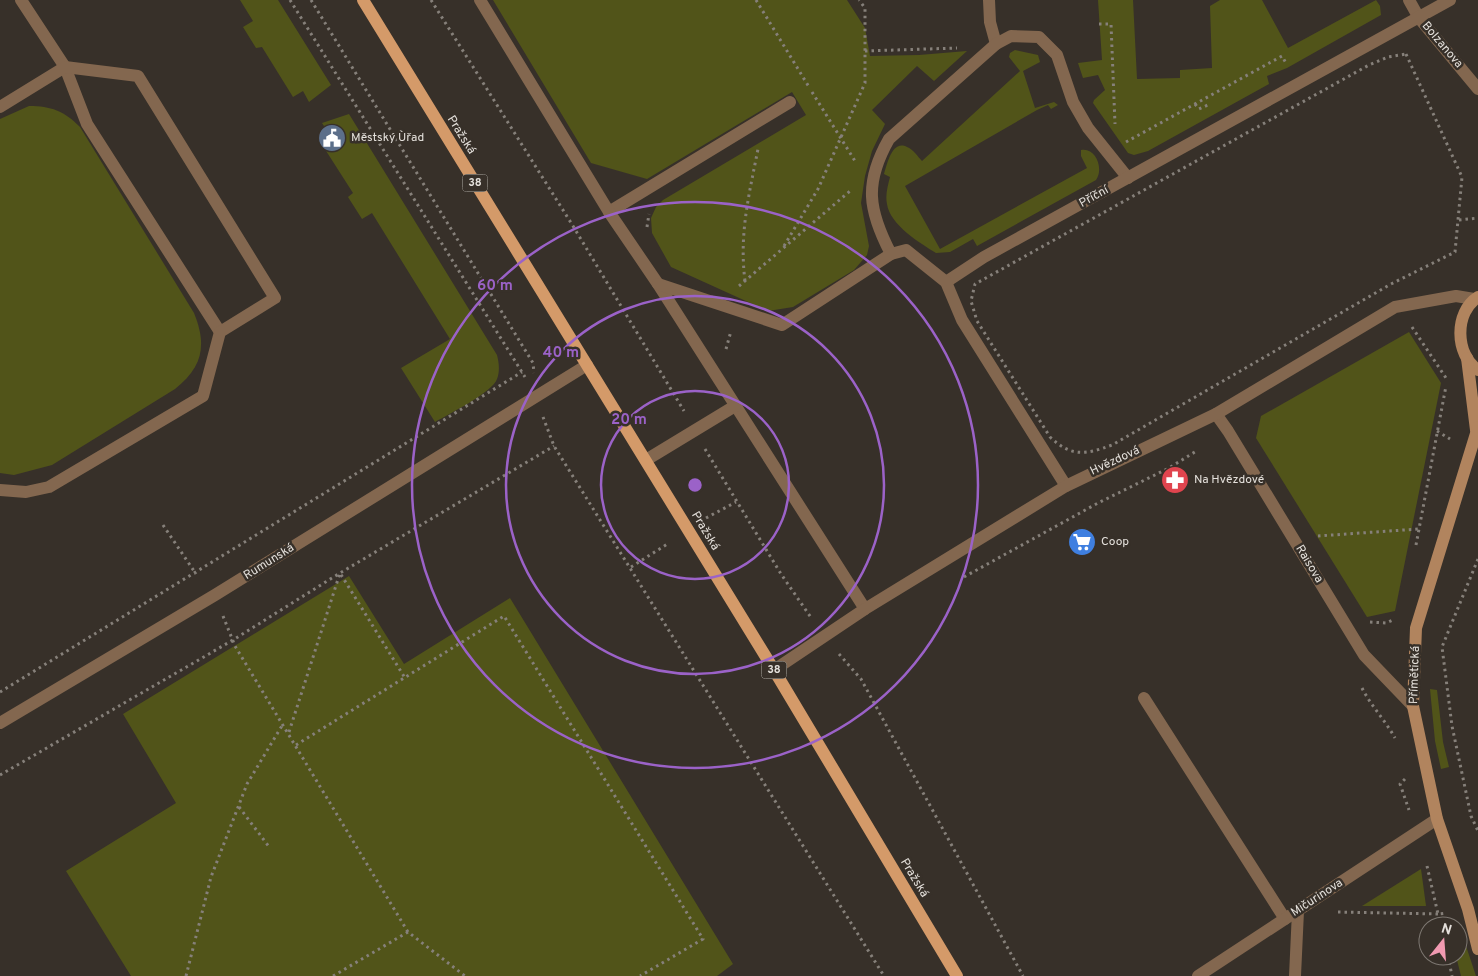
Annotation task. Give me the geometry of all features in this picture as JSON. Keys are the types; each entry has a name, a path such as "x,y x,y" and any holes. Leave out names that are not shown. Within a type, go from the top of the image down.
{"main road":[{"name":"Pražská","path":"362,0 646,460 957,976"},
{"name":"Přímětická","path":"1476,298 1464,314 1460,329 1461,344 1466,358 1477,429 1416,628 1413,706 1437,819 1468,909 1478,949"},
{"path":"1466,358 1478,370"}],"street":[{"path":"20,0 65,67 88,124 220,332"},
{"path":"480,0 609,212 658,284 865,609"},
{"path":"988,0 990,22 996,44"},
{"name":"Bolzanova","path":"1409,0 1420,18 1478,89"},
{"name":"Příční","path":"946,282 984,257 1450,0"},
{"path":"891,254 877,227 872,209 871,194 881,153 890,139 996,44 1010,36 1039,37 1057,55 1078,110 1088,128 1128,178"},
{"path":"0,107 65,67 138,76 275,298 220,332 203,396 49,487 26,492 0,490"},
{"path":"609,212 790,102"},
{"path":"658,284 782,325 891,254 906,250 946,282 962,320 1066,486"},
{"name":"Hvězdová","path":"774,670 865,609 1066,486 1216,414 1395,307 1456,296 1476,298"},
{"name":"Rumunská","path":"0,723 215,595 587,365"},
{"path":"646,460 735,406"},
{"name":"Raisova","path":"1216,414 1364,655 1413,706"},
{"path":"1144,698 1285,919"},
{"name":"Mičurinova","path":"1198,976 1437,819"},
{"path":"1295,976 1298,911"}],"path":[{"path":"290,0 522,372 535,396 554,446 884,976"},
{"path":"311,0 533,363 535,396"},
{"path":"431,0 573,226 771,558 824,636 861,679 1023,976"},
{"path":"783,248 818,189 864,83 865,8 859,0"},
{"path":"1099,24 1111,24 1115,125"},
{"path":"865,51 972,47 985,55"},
{"path":"1406,54 1462,177 1458,220 1455,252 1391,284 1112,445 1083,453 1069,452 1050,437 978,321 971,301 975,284 980,281 1369,65 1397,55 1406,54"},
{"path":"1122,144 1282,56"},
{"path":"745,282 741,253 744,216 759,144"},
{"path":"738,288 853,188"},
{"path":"1458,220 1478,218"},
{"path":"1391,284 1395,307 1408,321 1447,380 1416,546"},
{"path":"723,357 733,325"},
{"path":"0,692 522,372"},
{"path":"956,582 1098,503 1169,468 1228,431"},
{"path":"0,775 232,640 340,573 554,446"},
{"path":"162,525 194,573"},
{"path":"1296,544 1317,536 1418,529"},
{"path":"1478,559 1442,647 1452,726 1471,816 1478,832"},
{"path":"340,573 405,678"},
{"path":"288,732 340,573"},
{"path":"215,595 232,640 408,932 465,976"},
{"path":"296,745 504,616 704,939 640,976"},
{"path":"1348,629 1373,620 1386,623 1403,616"},
{"path":"1359,683 1370,705 1388,726 1396,740"},
{"path":"186,976 211,877 238,807 247,784 284,724"},
{"path":"1335,912 1438,914 1418,832 1400,784 1407,776"},
{"path":"238,807 270,848"},
{"path":"333,976 408,932"}],"shaded area":[{"path":"240,0 278,0 331,85 309,102 303,91 293,97 262,47 256,48 243,27 253,21"},
{"path":"493,0 847,0 865,28 870,56 919,55 967,51 934,81 917,66 872,110 885,124 872,151 865,176 861,203 869,246 867,255 854,270 793,307 768,311 671,267 652,233 651,218 656,207 663,200 806,115 792,92 647,179 591,163"},
{"path":"1098,0 1133,0 1137,79 1180,78 1180,70 1212,68 1210,6 1220,0 1262,0 1288,48 1376,0 1380,6 1381,15 1287,68 1267,76 1269,84 1148,151 1134,155 1128,153 1093,103 1105,90 1098,75 1083,78 1078,63 1102,60"},
{"path":"1015,50 1038,55 1040,62 1023,71 1035,108 1054,102 1058,105 1051,109 1048,105 1037,110 905,186 940,249 1087,168 1081,156 1081,150 1086,150 1094,155 1099,165 1098,175 1096,180 977,246 973,239 950,252 936,253 907,233 889,212 886,197 890,177 884,174 889,159 894,150 902,145 911,149 922,161 1020,71 1009,57 1010,53"},
{"path":"29,106 57,110 80,127 194,313 201,345 197,364 192,372 175,389 52,465 14,475 0,473 0,119"},
{"path":"349,114 497,355 499,373 494,384 470,402 435,422 401,368 450,339 372,213 362,219 348,197 353,193 321,143 330,135 322,123"},
{"path":"1409,332 1441,383 1395,611 1367,617 1256,438 1261,416"},
{"path":"349,576 404,664 510,598 733,964 717,976 131,976 66,871 176,803 123,714"},
{"path":"1430,689 1437,690 1443,742 1449,767 1441,769 1435,741"},
{"path":"1421,869 1426,906 1362,906"},
{"path":"1468,952 1476,976 1461,976 1458,966 1468,966"}],"place":[{"name":"Městský Ùřad","path":"332,138"},
{"name":"Na Hvězdové","path":"1175,480"},
{"name":"Coop","path":"1082,542"}]}
